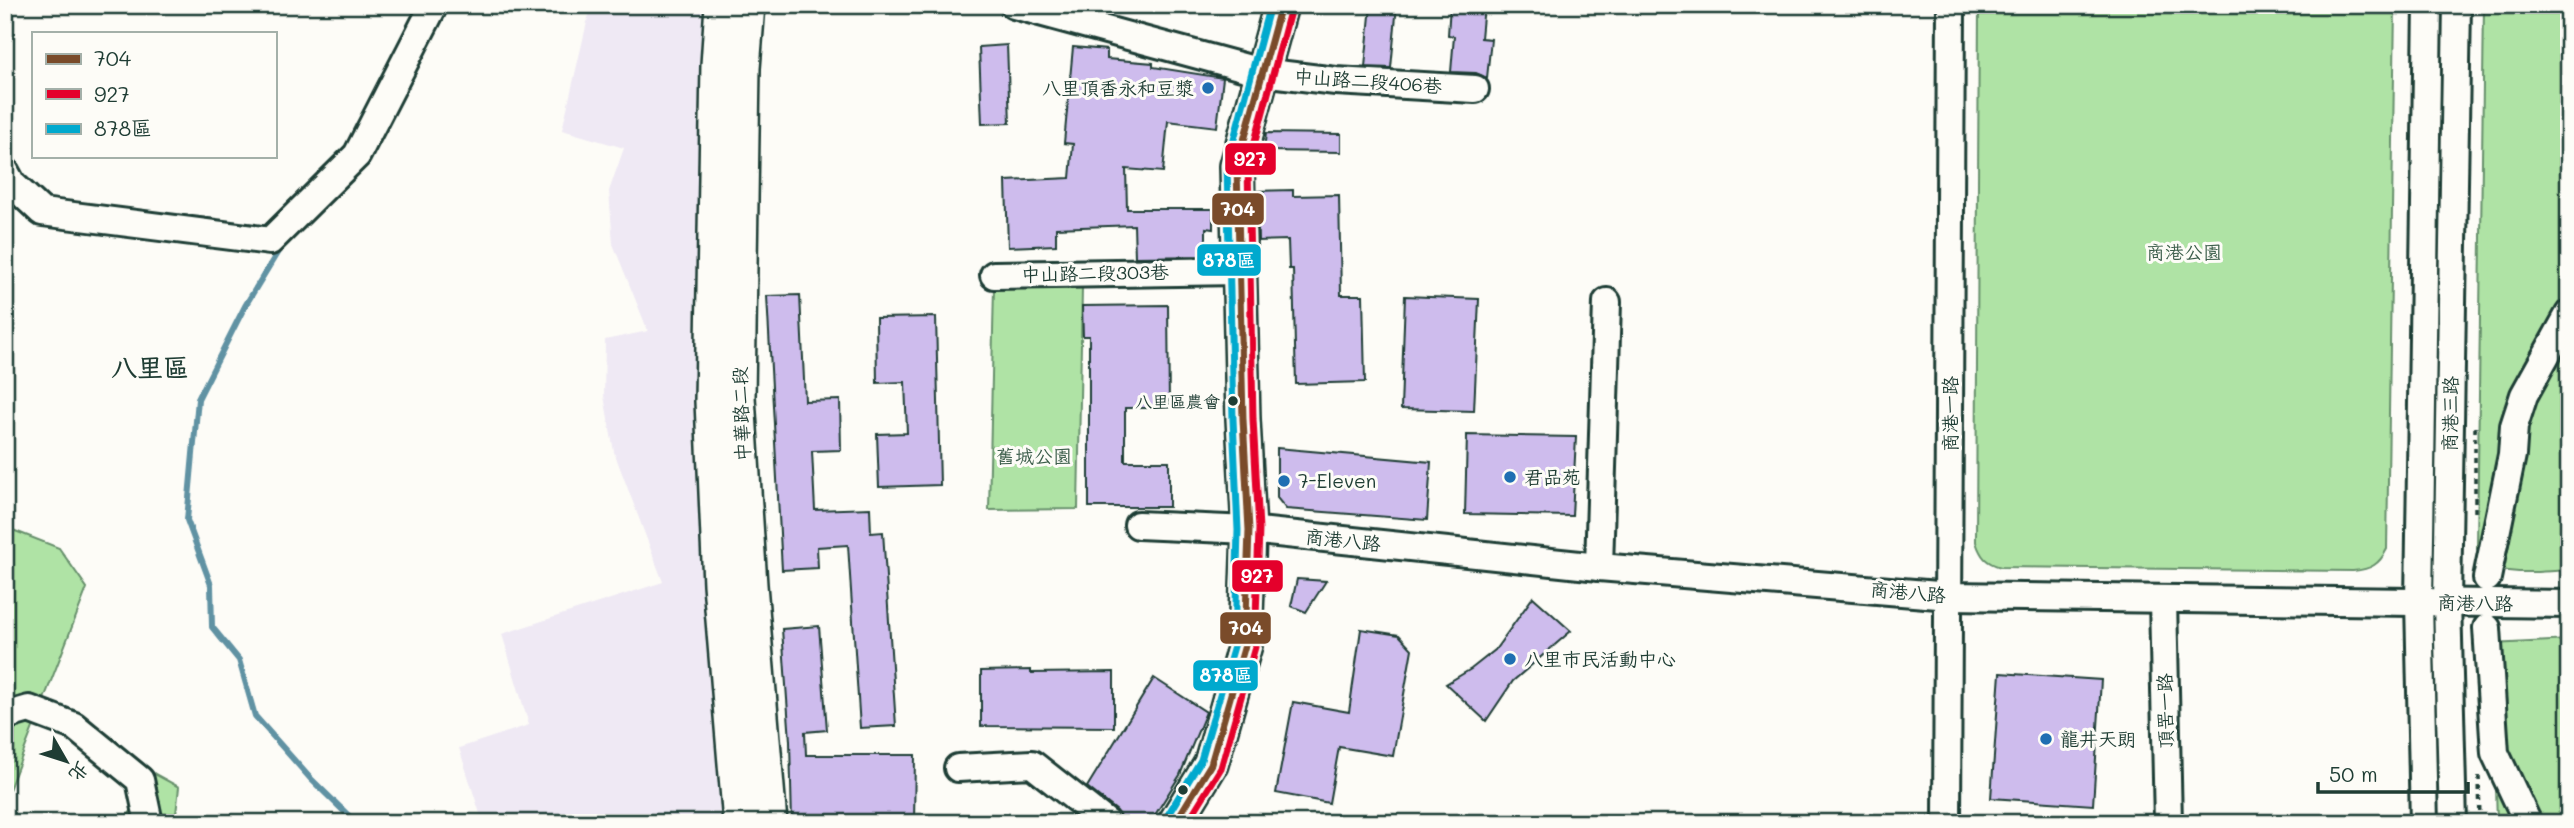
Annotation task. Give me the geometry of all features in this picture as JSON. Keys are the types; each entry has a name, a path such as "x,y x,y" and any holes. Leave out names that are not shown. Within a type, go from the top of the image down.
{"main road":[{"name":"中華路二段","path":"722,5 718,65 712,401 720,584 740,823"},
{"name":"中華路二段","path":"748,5 743,68 738,397 750,585 770,823"},
{"path":"1175,823 1211,764 1245,645 1250,530 1238,271 1237,166 1281,5"}],"street":[{"path":"5,171 12,184 42,212 270,241 357,155 435,5"},
{"name":"中山路二段406巷","path":"1014,5 1261,72 1475,89"},
{"name":"商港一路","path":"1947,823 1951,5"},
{"name":"商港三路","path":"2424,823 2419,602 2428,5"},
{"name":"商港三路","path":"2453,823 2447,602 2457,5"},
{"name":"中山路二段303巷","path":"993,275 1238,271"},
{"path":"1599,567 1607,302"},
{"path":"2487,578 2512,455 2514,426 2524,395 2569,314"},
{"name":"商港八路","path":"1139,525 1250,530 1599,567 1950,596 2569,604"},
{"name":"頂罟一路","path":"2163,600 2168,823"},
{"path":"2487,628 2495,753 2528,823"},
{"path":"5,716 29,709 74,726 140,780 149,823"},
{"path":"958,768 1032,764 1107,823"}],"shaded area":[{"path":"593,5 704,5 700,184 725,823 483,823 459,748 529,725 502,634 663,582 614,452 604,396 605,340 648,331 613,244 609,191 624,148 562,130"}],"green space":[{"name":"商港公園","path":"1979,5 2395,5 2387,549 2374,565 2353,571 2001,567 1991,564 1982,555 1976,542"},
{"path":"2484,5 2569,5 2569,570 2504,570 2487,563 2477,549"},
{"name":"舊城公園","path":"994,287 1082,288 1078,509 989,510"},
{"path":"5,527 59,548 87,588 5,800"},
{"path":"2569,640 2569,823 2497,823 2492,644"},
{"path":"153,773 179,787 175,823 124,823"}],"building":[{"path":"1371,5 1397,5 1391,68 1365,67"},
{"path":"1450,5 1484,5 1481,38 1491,39 1487,78 1476,73 1451,72 1454,36 1448,35"},
{"path":"1007,45 1010,123 982,124 979,47"},
{"path":"1073,47 1107,50 1107,59 1153,63 1153,67 1223,78 1217,127 1168,121 1163,172 1126,169 1127,209 1213,209 1213,229 1206,228 1206,256 1135,257 1134,225 1056,228 1056,245 1008,247 1006,181 1070,178 1073,144 1064,143"},
{"path":"1266,133 1341,134 1341,152 1264,151"},
{"path":"1293,190 1293,196 1339,195 1341,295 1363,295 1365,382 1296,384 1293,269 1289,269 1288,240 1258,241 1257,191"},
{"path":"800,295 805,401 840,400 841,450 812,451 815,510 870,508 871,533 883,532 896,726 860,728 848,545 817,547 818,568 782,570 767,296"},
{"path":"1405,296 1479,299 1474,411 1401,409"},
{"path":"1168,305 1169,408 1125,408 1125,461 1169,461 1169,507 1089,507 1089,336 1083,336 1082,306"},
{"path":"936,317 940,485 879,487 877,434 907,433 905,382 877,383 876,318"},
{"name":"君品苑","path":"1467,435 1576,437 1572,516 1465,514"},
{"path":"1277,448 1431,462 1427,520 1286,509 1277,498"},
{"path":"1297,579 1326,581 1306,612 1291,606"},
{"name":"八里市民活動中心","path":"1533,597 1571,631 1513,681 1486,721 1446,684 1495,650"},
{"path":"819,626 827,730 805,732 806,755 915,755 914,823 792,823 790,741 782,629"},
{"path":"1361,629 1399,635 1412,649 1393,756 1339,747 1329,803 1276,793 1293,702 1349,712"},
{"path":"1031,670 1031,673 1114,672 1114,727 981,726 981,671"},
{"name":"龍井天朗","path":"2000,673 2101,680 2093,805 1991,798"},
{"path":"1154,678 1206,712 1180,775 1150,823 1125,823 1117,811 1087,787"}],"waterway":[{"path":"282,245 245,306 198,399 187,520 211,585 212,627 239,660 255,716 310,778 356,823"}],"transit line":[{"name":"878區","path":"1166,818 1201,760 1235,643 1238,530 1227,165 1270,5"},
{"name":"704","path":"1175,823 1211,764 1245,645 1249,530 1243,419 1237,166 1281,5"},
{"name":"927","path":"1187,823 1221,768 1255,647 1259,529 1253,419 1248,167 1291,8"}],"place":[{"name":"八里頂香永和豆漿","path":"1208,88"},
{"name":"八里區農會","path":"1233,401"},
{"name":"君品苑","path":"1510,477"},
{"name":"7-Eleven","path":"1284,481"},
{"name":"八里市民活動中心","path":"1510,659"},
{"name":"龍井天朗","path":"2046,739"}],"district":[{"name":"八里區","path":"150,368"}]}
